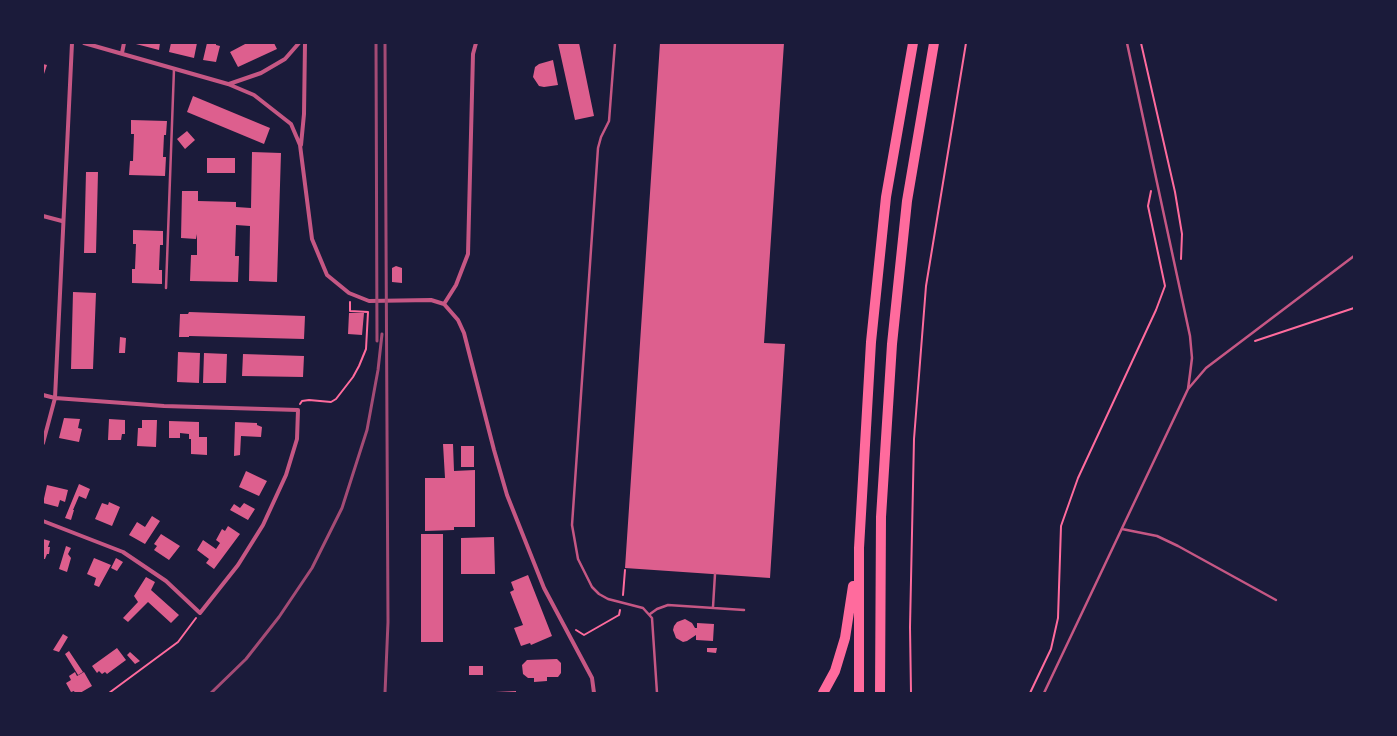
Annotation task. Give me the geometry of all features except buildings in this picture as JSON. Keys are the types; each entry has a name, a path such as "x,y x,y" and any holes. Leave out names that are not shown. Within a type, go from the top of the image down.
{"highway":[{"path":"859,693 859,548 871,342 886,197 913,43"},
{"path":"880,693 881,517 892,344 907,201 934,43"},
{"path":"823,693 835,671 845,638 859,548"}],"street":[{"path":"43,443 55,398 62,221 72,43"},
{"path":"84,43 228,84 254,96 290,124 300,145"},
{"path":"122,53 124,43"},
{"path":"228,84 261,73 285,59 299,43"},
{"path":"305,43 304,114 300,145 312,233 318,257 327,275 349,292 374,302 431,300 444,304 458,320 464,333 494,450 507,494 544,588 592,678 594,693"},
{"path":"444,304 456,285 468,254 473,54 476,43"},
{"path":"43,216 62,221"},
{"path":"43,395 55,398 164,406 298,410 297,439 286,474 262,525 238,565 200,613 166,581 123,552 43,522"}],"lane":[{"path":"615,43 609,121 601,137 598,148 572,525 578,559 592,586 599,594 608,599 636,605 650,614 654,623 657,693"},
{"path":"1127,43 1190,336 1192,358 1188,389"},
{"path":"166,288 174,69"},
{"path":"1044,693 1188,389 1206,368 1354,256"},
{"path":"1122,529 1164,539 1276,600"},
{"path":"713,607 715,574"},
{"path":"650,614 657,609 668,605 744,610"}],"path":[{"path":"911,693 910,627 914,439 926,286 966,43"},
{"path":"1141,43 1175,192 1182,234 1182,256 1177,277"},
{"path":"1030,693 1051,649 1058,618 1061,526 1078,478 1156,310 1165,286 1148,206 1155,174"},
{"path":"298,410 302,401 309,400 331,402 353,377 359,366 366,349 368,312 350,311 349,292"},
{"path":"1252,342 1354,308"},
{"path":"623,596 625,570"},
{"path":"561,621 584,635 619,615 621,608"},
{"path":"109,693 178,642 200,613"}],"railway":[{"path":"376,43 377,341"},
{"path":"385,43 388,622 385,693"},
{"path":"211,693 246,659 279,617 312,568 342,508 367,430 378,370 382,334"}]}
